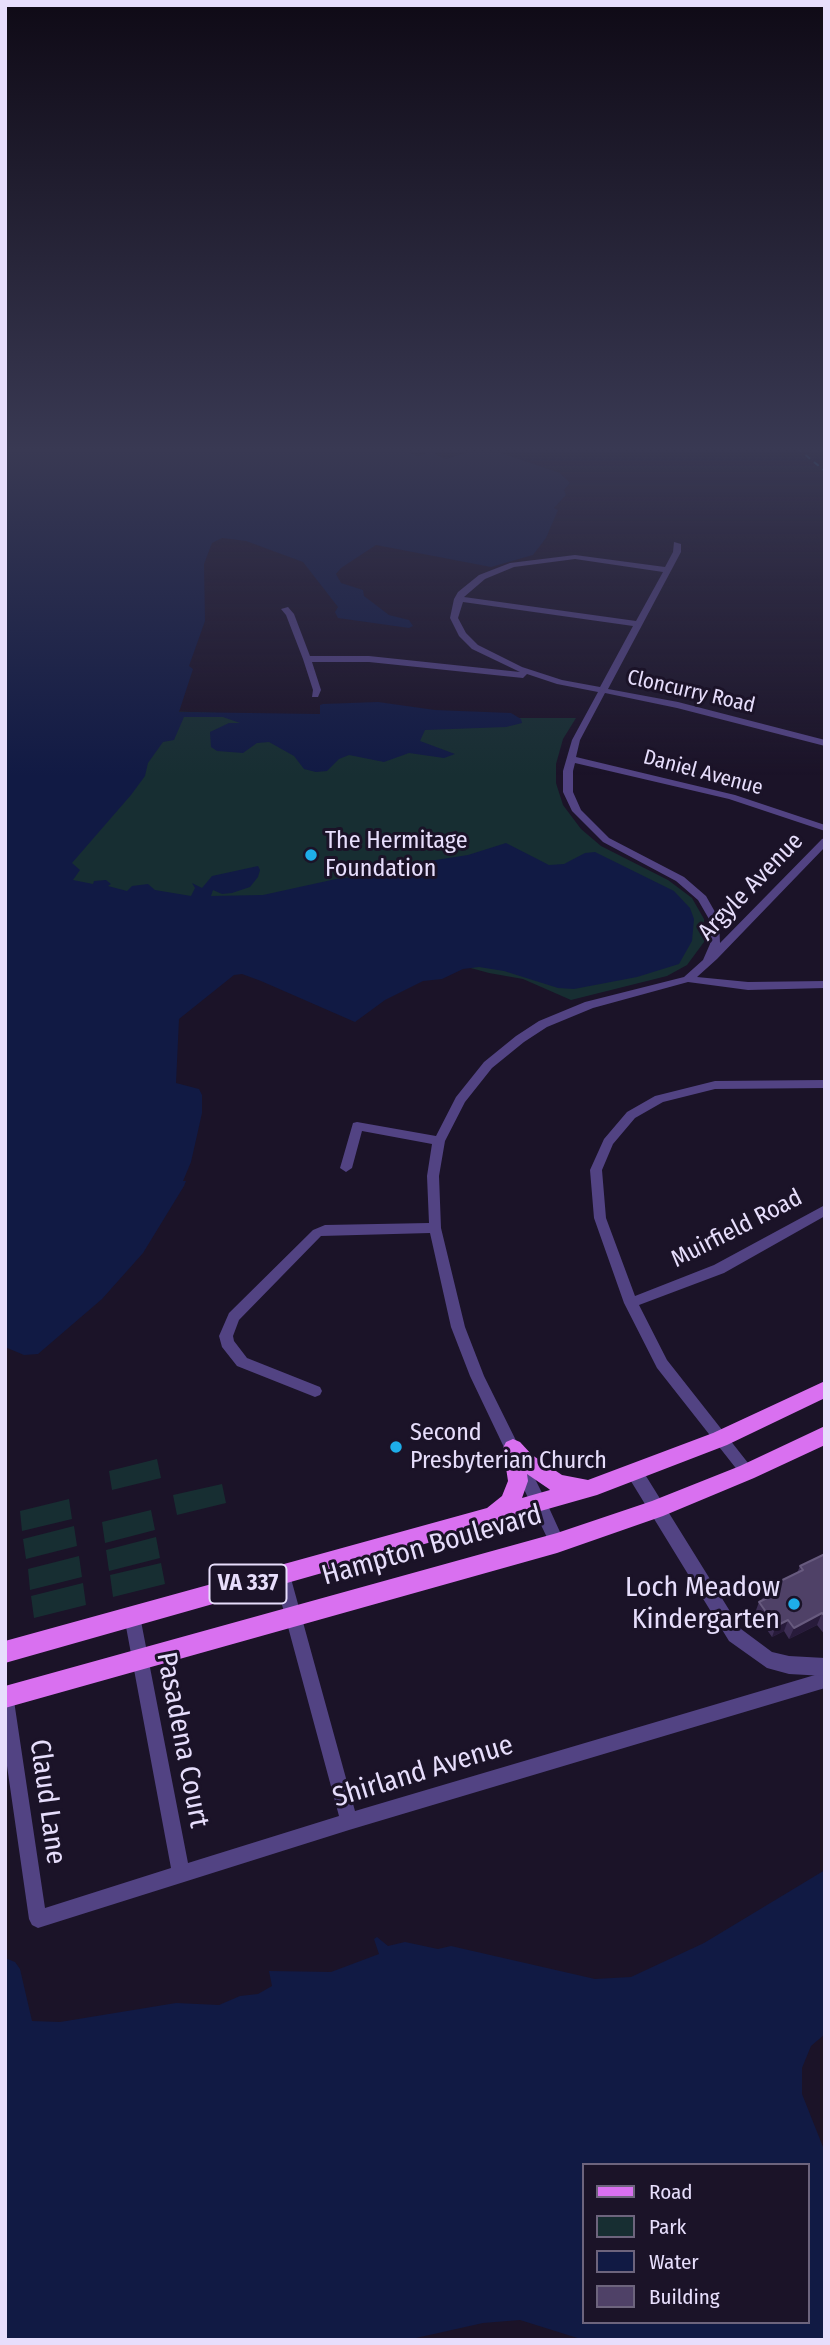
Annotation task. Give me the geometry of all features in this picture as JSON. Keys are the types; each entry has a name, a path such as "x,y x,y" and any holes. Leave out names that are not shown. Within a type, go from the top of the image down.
{"main road":[{"name":"Hampton Boulevard","path":"5,1652 597,1486 720,1439 825,1389"},
{"name":"Hampton Boulevard","path":"5,1696 557,1543 656,1509 747,1472 825,1435"},
{"path":"513,1448 540,1473 556,1482 572,1487 597,1486"},
{"path":"491,1517 510,1502 514,1494 518,1481 513,1448"}],"street":[{"path":"549,677 519,669 484,653 468,640 454,618 458,599 482,577 497,569 531,561 570,557"},
{"path":"578,557 667,570"},
{"path":"674,557 576,740 568,792 577,811 592,828 621,851 692,888 715,919 723,925 745,926"},
{"path":"458,599 639,624"},
{"path":"285,609 290,614 317,690 314,695"},
{"path":"472,669 486,662 488,659 484,653"},
{"name":"Cloncurry Road","path":"306,659 369,659 549,677 734,712 825,736"},
{"name":"Cloncurry Road","path":"605,687 825,743"},
{"name":"Daniel Avenue","path":"571,759 732,797 825,828"},
{"name":"Argyle Avenue","path":"688,979 745,926 825,841"},
{"path":"708,962 715,944 715,919"},
{"path":"557,1543 477,1376 458,1327 435,1228 433,1176 439,1141 450,1117 476,1078 520,1039 543,1024 589,1004 688,979 748,986 825,984"},
{"path":"747,1472 662,1364 631,1303 600,1218 596,1170 608,1142 631,1115 659,1099 715,1085 825,1084"},
{"path":"346,1168 358,1126 439,1141"},
{"name":"Muirfield Road","path":"631,1303 719,1269 825,1210"},
{"path":"315,1391 242,1362 227,1343 229,1326 234,1317 317,1233 347,1228 435,1228"},
{"path":"635,1473 735,1634 767,1659 789,1665 825,1667"},
{"path":"282,1575 349,1821"},
{"name":"Pasadena Court","path":"132,1616 181,1874"},
{"name":"Shirland Avenue","path":"38,1919 349,1821 825,1680"},
{"name":"Claud Lane","path":"5,1696 38,1919"}],"green space":[{"name":"The Hermitage Foundation","path":"162,711 277,715 330,733 476,718 576,718 563,739 556,764 556,783 563,805 581,829 601,846 668,880 692,898 704,919 704,942 687,965 667,976 571,1000 523,979 489,973 226,901 124,987 5,814"},
{"path":"157,1459 161,1478 112,1490 109,1471"},
{"path":"222,1484 226,1503 177,1515 173,1495"},
{"path":"69,1499 72,1519 22,1531 20,1511"},
{"path":"151,1510 155,1530 105,1543 102,1522"},
{"path":"74,1526 77,1546 26,1559 23,1539"},
{"path":"156,1537 160,1558 109,1571 106,1550"},
{"path":"79,1556 82,1577 30,1590 28,1569"},
{"path":"161,1563 165,1584 113,1597 110,1575"},
{"path":"83,1583 86,1605 34,1618 31,1596"}],"water":[{"path":"5,557 207,557 204,564 205,621 189,666 193,669 179,712 320,714 320,705 323,704 378,702 435,710 511,713 521,719 522,723 506,727 425,730 420,741 455,754 444,758 409,753 384,762 349,755 339,759 327,771 316,772 304,769 294,756 269,742 257,743 243,753 217,751 211,747 210,732 229,723 240,723 223,717 184,717 174,740 163,742 148,763 145,776 131,795 72,863 80,870 73,880 93,884 94,881 106,880 111,884 108,886 127,891 132,886 148,884 155,890 191,896 195,888 192,883 202,888 212,876 258,866 258,877 250,887 222,894 213,890 211,896 263,895 336,879 403,872 423,862 468,855 506,843 549,865 564,864 585,853 595,852 674,891 690,908 694,919 692,941 679,964 637,977 574,989 558,988 504,971 479,967 463,969 442,979 423,981 385,1000 355,1022 261,981 242,974 234,975 179,1019 176,1083 199,1089 202,1095 202,1113 191,1162 183,1181 186,1181 184,1186 143,1253 102,1299 38,1354 24,1355 5,1347"},
{"path":"291,557 357,557 336,574 341,583 363,590 364,596 389,615 409,620 413,626 409,628 338,618 335,612 338,607 303,562"},
{"path":"441,557 524,557 491,567"},
{"path":"825,1870 825,2034 811,2046 802,2068 802,2094 825,2152 825,2340 584,2340 520,2320 483,2323 407,2340 5,2340 5,1958 15,1962 20,1969 32,2021 60,2022 176,2003 219,2005 240,1996 258,1994 272,1986 269,1971 331,1972 379,1954 374,1939 377,1937 388,1946 405,1942 438,1949 451,1946 595,1979 631,1977 704,1943"}],"building":[{"name":"Loch Meadow Kindergarten","path":"825,1554 825,1616 822,1613 794,1628 788,1620 776,1626 759,1602 771,1596 766,1588 803,1570 800,1566"}],"place":[{"name":"The Hermitage Foundation","path":"311,855"},
{"name":"Second Presbyterian Church","path":"396,1447"},
{"name":"Loch Meadow Kindergarten","path":"794,1604"}]}
